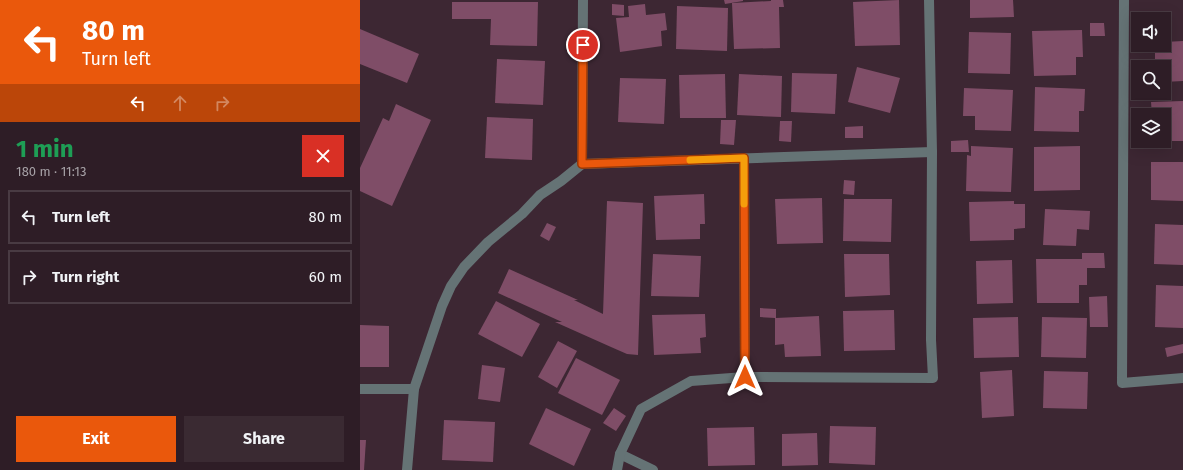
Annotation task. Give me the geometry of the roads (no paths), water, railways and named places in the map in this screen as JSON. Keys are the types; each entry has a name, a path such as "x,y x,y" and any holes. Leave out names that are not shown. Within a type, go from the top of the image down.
{"street":[{"path":"582,164 583,0"},
{"path":"617,470 620,454 641,409 691,382 745,377 932,378 930,0"},
{"path":"1124,0 1122,383 1183,378"},
{"path":"406,470 414,389 442,306 451,286 464,267 488,242 522,214 540,195 561,181 582,164 932,152"},
{"path":"744,158 745,377"},
{"path":"360,389 414,389"},
{"path":"620,454 653,470"}]}
